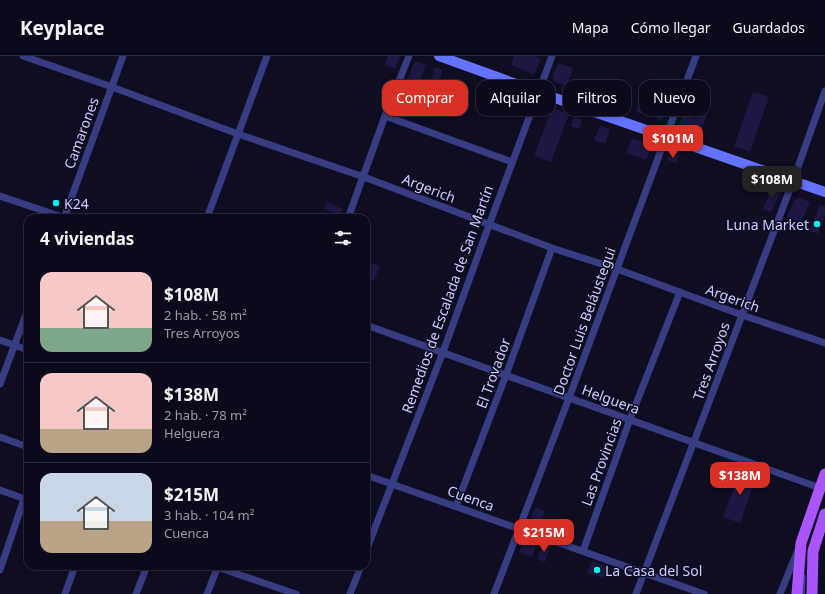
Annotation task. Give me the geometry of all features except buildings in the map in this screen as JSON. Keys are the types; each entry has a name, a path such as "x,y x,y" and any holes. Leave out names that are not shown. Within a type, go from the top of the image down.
{"main road":[{"path":"439,56 505,80"},
{"path":"555,98 825,192"},
{"path":"797,594 798,564 823,491 825,474"},
{"path":"812,594 813,551 825,514"}],"street":[{"name":"Argerich","path":"24,56 238,134 364,177 552,248 617,269 742,315 825,343"},
{"name":"Camarones","path":"65,214 123,56"},
{"path":"208,214 266,56"},
{"path":"399,80 409,56"},
{"name":"Remedios de Escalada de San Martín","path":"543,80 552,56"},
{"name":"Doctor Luis Beláustegui","path":"494,594 569,398 665,136 696,56"},
{"name":"Tres Arroyos","path":"636,594 695,442 793,181 825,91"},
{"path":"350,214 385,116 512,162"},
{"name":"Remedios de Escalada de San Martín","path":"370,540 443,352 529,116"},
{"path":"0,196 52,214"},
{"name":"El Trovador","path":"456,506 552,248"},
{"name":"Las Provincias","path":"583,551 630,419 680,292"},
{"path":"0,384 24,319"},
{"name":"Helguera","path":"370,325 695,442 823,491"},
{"path":"0,340 24,349"},
{"path":"0,437 24,446"},
{"name":"Cuenca","path":"370,476 704,594"},
{"path":"0,490 24,499"},
{"path":"0,570 24,505"},
{"path":"780,594 803,547"},
{"path":"65,594 74,570"},
{"path":"136,594 145,570"},
{"path":"207,594 216,570"},
{"path":"227,570 284,592 296,594"},
{"path":"350,594 359,570"}],"lane":[{"path":"803,547 804,563"},
{"path":"803,594 804,571"}],"place":[{"name":"K24","path":"56,203"},
{"name":"Luna Market","path":"817,224"},
{"name":"La Casa del Sol","path":"597,570"}]}
